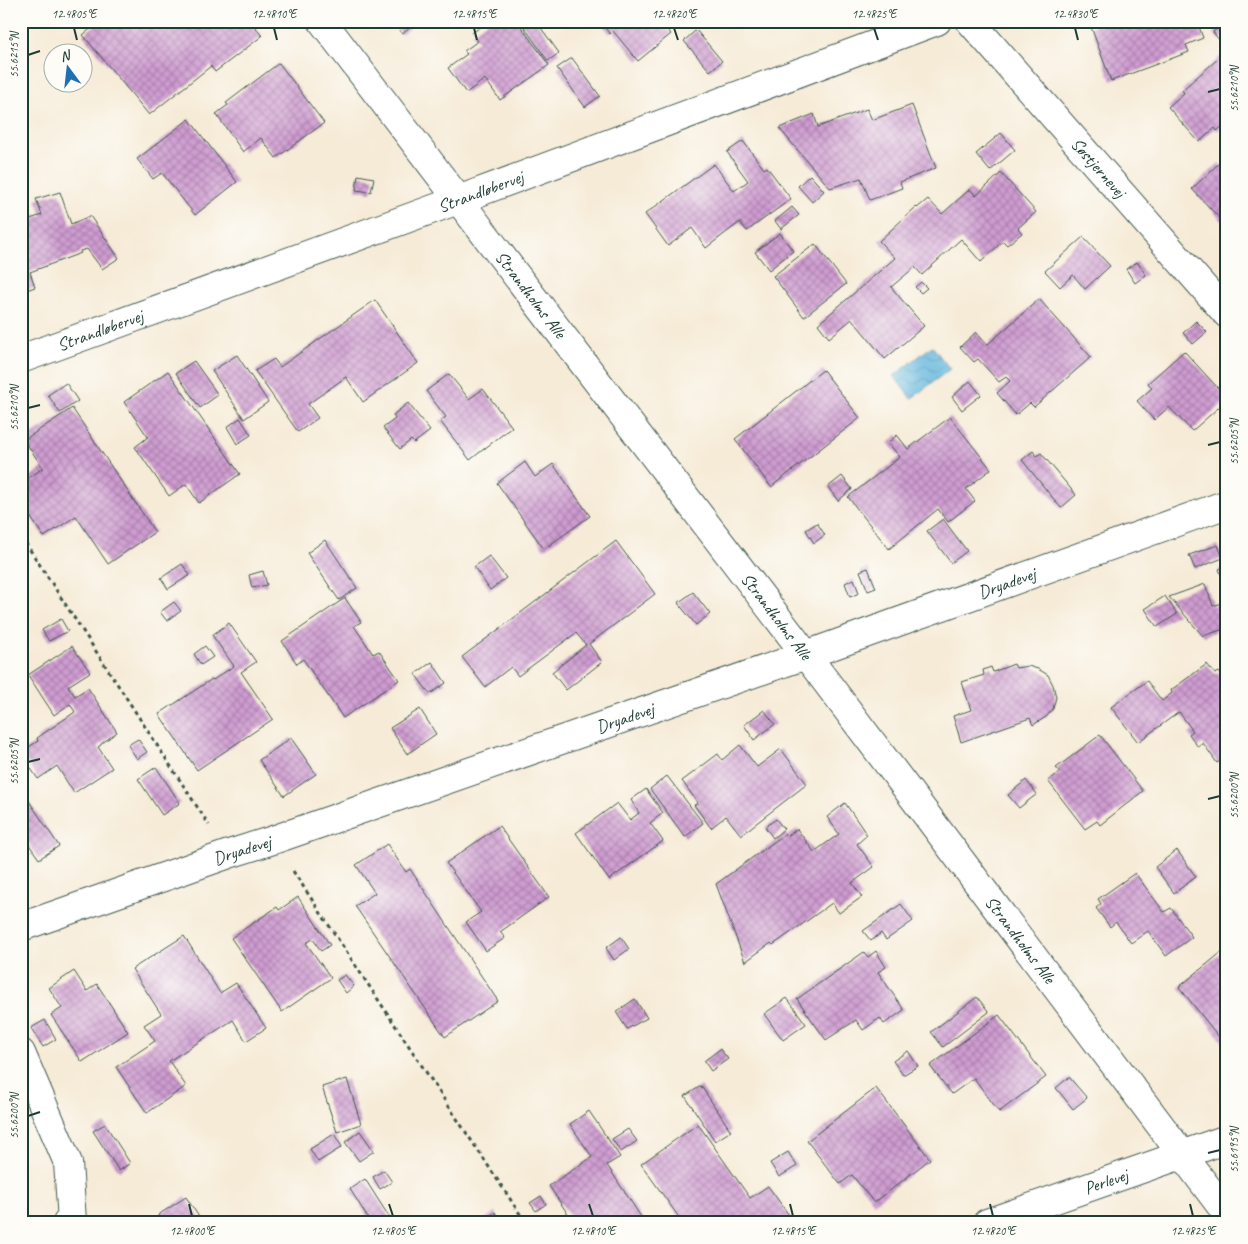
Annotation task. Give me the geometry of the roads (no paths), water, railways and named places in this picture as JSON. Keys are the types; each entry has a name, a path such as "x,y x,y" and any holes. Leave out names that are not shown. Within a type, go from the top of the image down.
{"street":[{"name":"Strandholms Alle","path":"322,21 806,655 1227,1214"},
{"name":"Strandløbervej","path":"21,359 458,200 937,21"},
{"name":"Søstjernevej","path":"970,21 1227,314"},
{"name":"Dryadevej","path":"21,927 806,655 1227,504"},
{"path":"21,1053 68,1163 72,1221 67,1223"},
{"name":"Perlevej","path":"986,1223 1227,1139"}],"water":[{"path":"932,346 950,369 911,399 894,376"}]}
